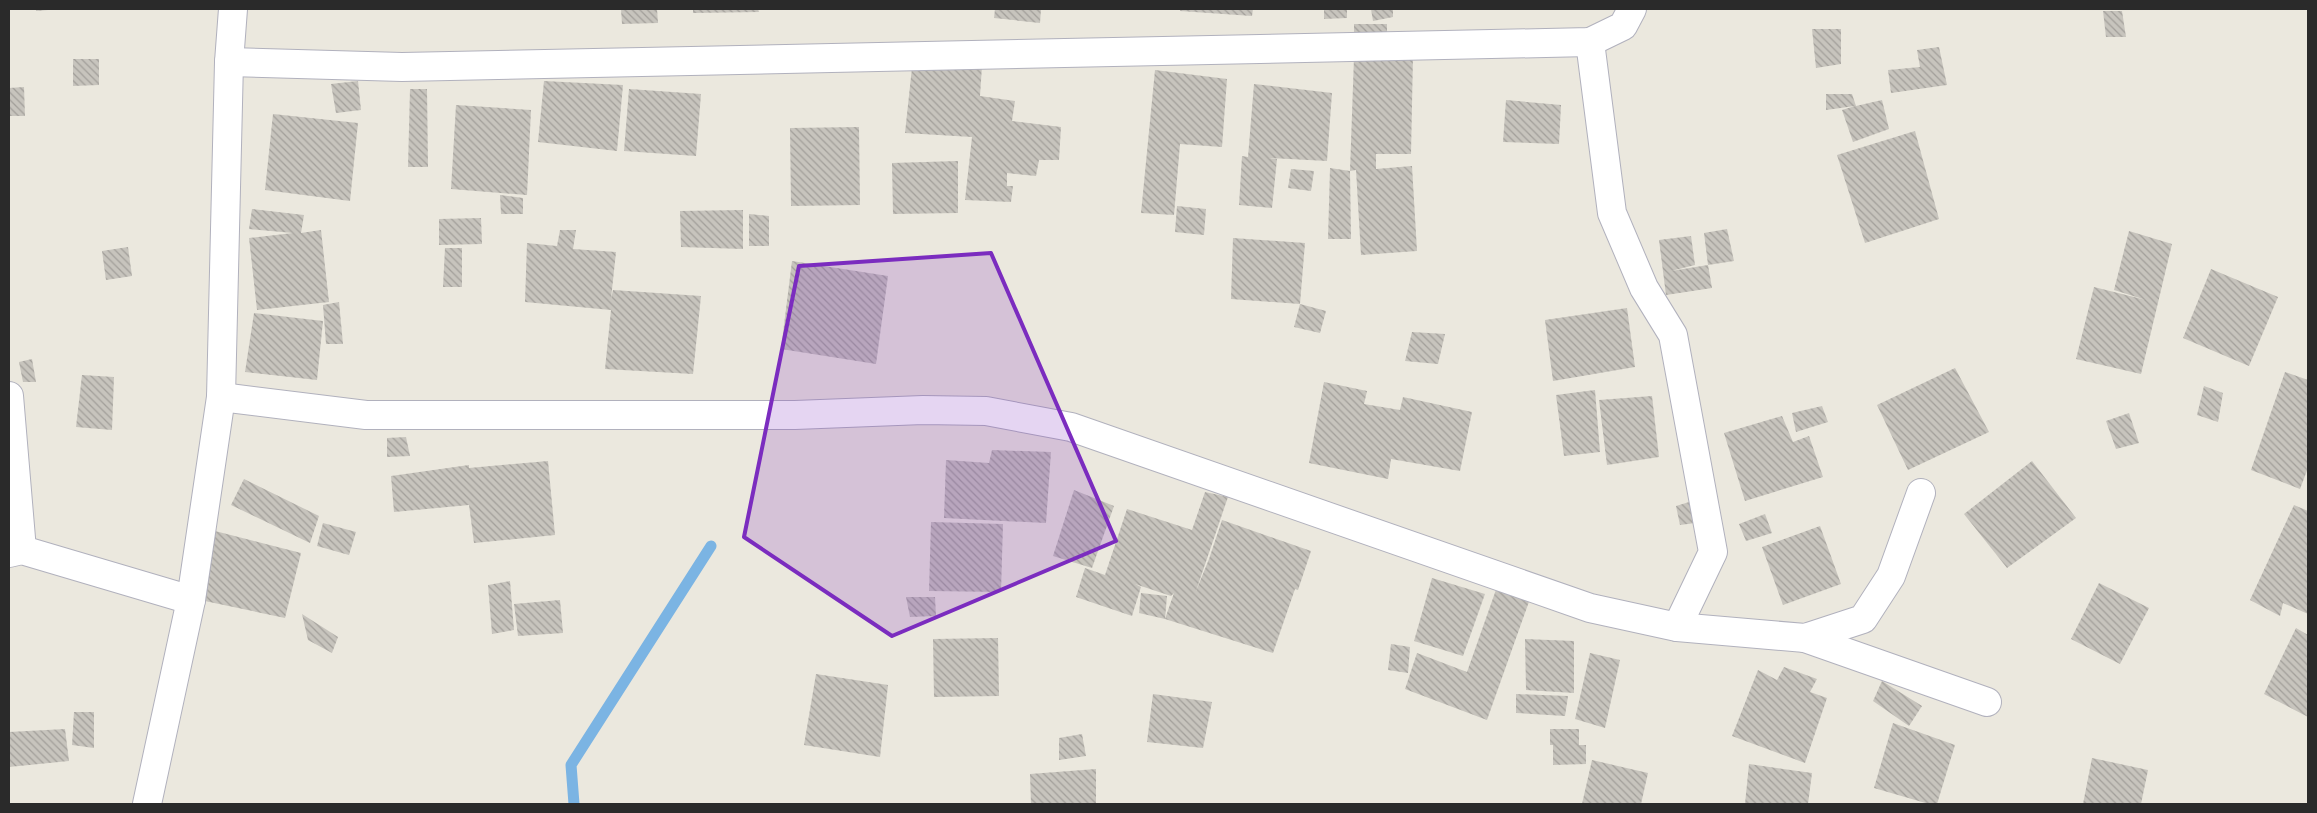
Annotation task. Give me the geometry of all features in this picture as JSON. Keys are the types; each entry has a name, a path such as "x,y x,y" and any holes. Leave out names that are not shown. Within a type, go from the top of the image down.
{"street":[{"path":"147,804 191,600 221,397 229,62 233,9"},
{"path":"229,62 402,67 1590,42 1623,26 1632,9"},
{"path":"1590,42 1612,213 1644,288 1673,335 1713,552 1677,627"},
{"path":"9,396 15,552 191,600"},
{"path":"221,397 366,415 795,415 923,410 986,411 1071,427 1590,608 1677,627 1805,638 1987,702"},
{"path":"1805,638 1863,618 1891,576 1921,493"}],"highlighted area":[{"path":"991,253 1116,541 892,636 744,537 799,266"}],"building":[{"path":"36,9 48,9 48,10 36,11"},
{"path":"621,9 657,9 658,23 622,24"},
{"path":"693,9 758,9 759,12 693,13"},
{"path":"995,9 1041,9 1040,23 994,18"},
{"path":"1181,9 1253,9 1252,16 1180,11"},
{"path":"1324,9 1347,9 1347,18 1324,19"},
{"path":"1371,9 1393,9 1393,17 1373,21"},
{"path":"2103,11 2122,11 2126,37 2106,37"},
{"path":"1354,24 1387,24 1387,40 1354,41"},
{"path":"1812,29 1841,29 1841,64 1816,68"},
{"path":"1939,47 1947,85 1891,93 1888,70 1920,67 1917,50"},
{"path":"1413,56 1411,154 1376,154 1376,169 1412,166 1417,251 1361,255 1356,170 1350,171 1354,57"},
{"path":"913,58 982,66 980,96 1015,101 1012,121 1061,127 1059,160 1039,160 1036,176 1007,173 1007,186 1013,186 1011,202 965,200 972,137 905,133"},
{"path":"73,59 99,59 99,85 73,86"},
{"path":"1155,70 1227,79 1222,147 1180,144 1174,215 1141,213"},
{"path":"358,81 361,110 336,113 331,84"},
{"path":"544,81 623,85 617,151 538,142"},
{"path":"1254,84 1332,93 1327,161 1268,158 1277,159 1272,208 1239,205 1242,156 1248,157"},
{"path":"24,87 25,116 9,116 9,88"},
{"path":"410,89 427,89 428,167 408,167"},
{"path":"629,89 701,94 696,156 624,151"},
{"path":"1826,94 1852,94 1856,106 1882,100 1889,129 1853,142 1842,110 1855,106 1826,110"},
{"path":"1506,100 1561,105 1559,144 1503,142"},
{"path":"456,105 531,110 527,195 451,189"},
{"path":"273,114 358,123 350,201 265,190"},
{"path":"859,127 860,205 791,206 790,128"},
{"path":"1915,131 1939,219 1865,243 1837,155"},
{"path":"958,161 958,213 893,214 892,163"},
{"path":"1330,168 1350,171 1351,239 1328,239"},
{"path":"1291,169 1314,171 1311,191 1288,188"},
{"path":"500,195 523,198 523,214 501,214"},
{"path":"1177,206 1206,209 1204,235 1175,232"},
{"path":"252,209 304,215 301,233 321,230 329,302 257,310 249,238 293,233 249,229"},
{"path":"743,210 743,249 681,247 680,211"},
{"path":"749,214 769,216 769,246 749,246"},
{"path":"481,218 482,244 439,245 439,219"},
{"path":"1727,229 1734,261 1708,265 1704,233"},
{"path":"560,230 576,230 573,249 616,252 611,299 613,290 701,296 693,374 605,369 611,310 525,302 527,243 557,246"},
{"path":"2129,231 2172,244 2141,374 2076,359 2094,287 2146,300 2114,290"},
{"path":"1691,236 1695,265 1671,271 1708,265 1712,288 1666,295 1659,240"},
{"path":"1233,238 1305,243 1300,304 1231,299"},
{"path":"128,247 132,276 106,280 102,251"},
{"path":"445,248 462,248 462,287 443,287"},
{"path":"792,261 888,276 876,364 781,349"},
{"path":"2211,269 2278,297 2249,366 2183,338"},
{"path":"339,302 343,344 326,344 323,305"},
{"path":"1300,304 1326,311 1320,333 1294,327"},
{"path":"1627,308 1635,367 1553,381 1545,320"},
{"path":"254,313 323,321 317,380 245,372"},
{"path":"1412,332 1445,334 1438,364 1405,361"},
{"path":"32,359 36,382 23,382 19,362"},
{"path":"1955,368 1989,432 1908,470 1877,405"},
{"path":"2285,372 2308,380 2308,468 2300,489 2251,470"},
{"path":"82,375 114,377 112,430 76,427"},
{"path":"1324,382 1367,391 1364,404 1400,410 1403,397 1472,412 1460,471 1391,459 1388,479 1309,463"},
{"path":"2204,386 2223,393 2218,422 2197,415"},
{"path":"1595,390 1600,452 1564,456 1556,395"},
{"path":"1652,396 1659,457 1607,465 1599,400"},
{"path":"1822,406 1828,422 1796,432 1792,413"},
{"path":"2129,413 2139,443 2116,449 2106,421"},
{"path":"1782,416 1793,442 1809,436 1823,477 1745,501 1724,433"},
{"path":"406,437 410,456 387,457 387,438"},
{"path":"992,450 1051,452 1046,523 944,518 946,460 989,463"},
{"path":"548,461 555,535 474,543 469,505 394,512 391,476 469,465 469,468"},
{"path":"2032,461 2076,518 2007,568 1964,514"},
{"path":"244,479 319,516 310,543 231,505"},
{"path":"1074,490 1114,506 1092,568 1053,556"},
{"path":"1205,492 1228,497 1196,591 1222,520 1311,551 1298,590 1295,589 1273,653 1165,619 1174,593 1171,596 1135,584 1141,587 1132,616 1076,597 1085,568 1105,575 1127,509 1192,530"},
{"path":"1699,499 1703,522 1680,525 1676,506"},
{"path":"2294,505 2308,511 2308,614 2283,603 2280,616 2250,600"},
{"path":"1765,514 1772,533 1746,541 1739,524"},
{"path":"931,522 1003,524 1001,592 929,591"},
{"path":"323,523 356,532 349,555 317,546"},
{"path":"1820,526 1841,584 1783,605 1762,547"},
{"path":"215,531 301,553 285,618 200,600"},
{"path":"1432,578 1485,594 1463,656 1414,641"},
{"path":"510,581 514,630 492,634 488,585"},
{"path":"2099,583 2149,608 2120,664 2071,639"},
{"path":"1498,584 1531,596 1487,720 1405,689 1417,653 1467,672"},
{"path":"1141,593 1167,596 1165,619 1139,613"},
{"path":"906,597 935,597 936,616 910,617"},
{"path":"560,600 563,633 518,636 514,604"},
{"path":"302,614 338,637 332,653 308,640"},
{"path":"2296,628 2308,635 2308,717 2264,694"},
{"path":"998,638 999,696 934,697 933,639"},
{"path":"1525,639 1574,641 1574,693 1526,690"},
{"path":"1391,644 1410,647 1408,673 1388,670"},
{"path":"1590,653 1620,660 1605,728 1575,719"},
{"path":"1784,667 1817,679 1810,692 1827,698 1805,763 1732,736 1758,670 1777,680"},
{"path":"816,674 888,685 880,757 804,745"},
{"path":"1882,681 1922,706 1909,726 1873,701"},
{"path":"1153,694 1212,702 1203,748 1147,742"},
{"path":"1516,694 1568,696 1565,716 1516,713"},
{"path":"74,712 94,712 94,748 72,745"},
{"path":"1893,723 1955,745 1937,804 1929,804 1874,788"},
{"path":"65,729 69,761 9,767 9,732"},
{"path":"1550,729 1579,729 1579,745 1586,745 1586,764 1553,765 1553,745 1550,745"},
{"path":"1082,734 1086,756 1059,760 1059,738"},
{"path":"2092,758 2148,770 2141,804 2083,804"},
{"path":"1592,760 1648,773 1641,804 1582,804"},
{"path":"1749,764 1812,773 1808,804 1745,804"},
{"path":"1096,769 1096,804 1031,804 1030,774"}],"waterway":[{"path":"574,804 571,765 711,546"}]}
